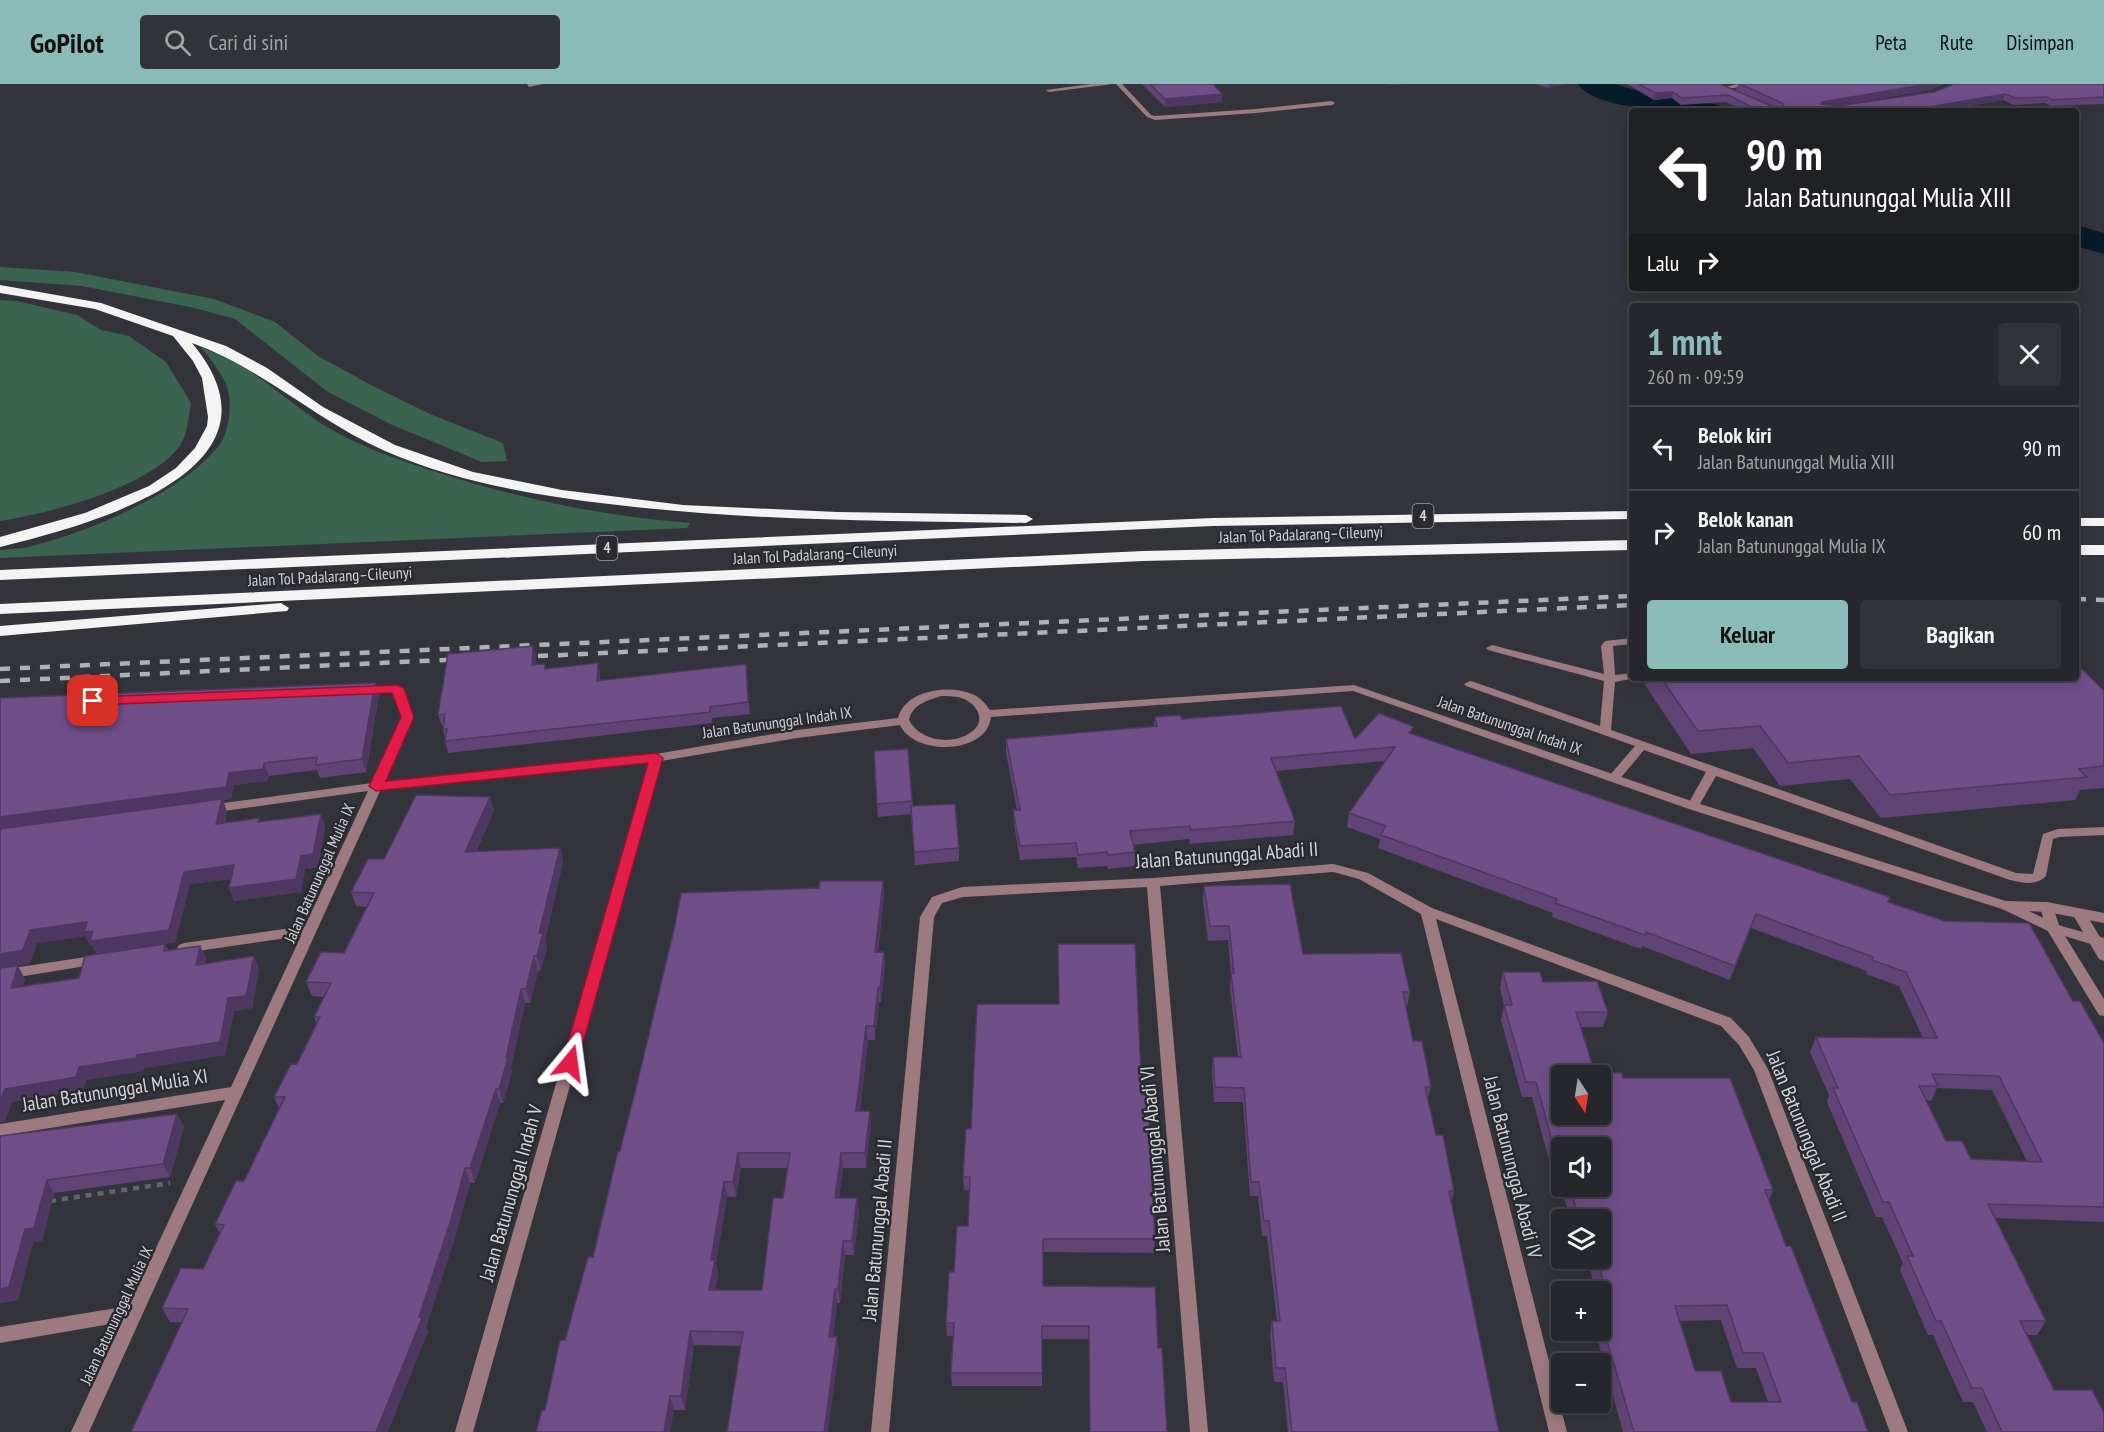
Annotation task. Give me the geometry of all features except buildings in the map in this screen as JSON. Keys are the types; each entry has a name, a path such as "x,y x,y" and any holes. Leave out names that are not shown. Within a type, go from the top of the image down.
{"highway":[{"path":"0,290 97,306 155,325 221,349 262,371 318,410 390,448 470,476 562,494 683,509 837,516 1214,522"},
{"path":"0,542 90,519 173,479 204,450 215,424 211,385 200,361 178,335"},
{"name":"Jalan Tol Padalarang–Cileunyi","path":"0,575 1214,522 1629,515"},
{"path":"2079,522 2104,522"},
{"name":"Jalan Tol Padalarang–Cileunyi","path":"0,609 1155,556 1629,545"},
{"path":"2079,550 2104,550"},
{"path":"0,632 313,606 419,590"}],"street":[{"path":"530,85 540,84"},
{"path":"1049,90 1110,84"},
{"path":"1119,84 1149,116 1155,118 1332,103"},
{"path":"1712,84 1740,96"},
{"path":"1723,88 1752,84"},
{"path":"1605,730 1610,679 1609,643 1629,641"},
{"path":"1492,648 1610,679 1629,676"},
{"path":"1470,684 2015,877 2032,879 2039,876 2047,837 2058,833 2104,831"},
{"name":"Jalan Batununggal Mulia IX","path":"80,1432 408,717 397,688 351,690"},
{"name":"Jalan Batununggal Indah IX","path":"986,714 1354,688 1694,806 2007,906 2053,928 2099,941"},
{"path":"940,693 965,695 982,706 986,714 986,722 981,730 962,741 949,744 923,741 912,736 905,729 903,721 908,706 916,700 940,693"},
{"name":"Jalan Batununggal Indah IX","path":"200,810 376,786 656,758 795,734 903,721"},
{"path":"1614,778 1643,744"},
{"name":"Jalan Batununggal Indah V","path":"464,1432 656,758"},
{"path":"1694,806 1714,769"},
{"name":"Jalan Batununggal Abadi II","path":"880,1432 927,917 937,900 962,892 1153,882 1333,868 1363,876 1427,911 1726,1022 1744,1041 1761,1069 1899,1432"},
{"name":"Jalan Batununggal Abadi VI","path":"1153,882 1199,1432"},
{"name":"Jalan Batununggal Indah IX","path":"2007,906 2047,907 2104,918"},
{"path":"2047,907 2053,928 2104,1011"},
{"name":"Jalan Batununggal Abadi IV","path":"1427,911 1558,1432"},
{"path":"2080,915 2099,941 2104,957"},
{"path":"173,950 311,930"},
{"path":"0,975 115,958"},
{"name":"Jalan Batununggal Mulia XI","path":"0,1130 237,1092"},
{"path":"0,1335 136,1312"}],"path":[{"path":"46,1202 197,1179"}],"green space":[{"path":"0,267 75,272 214,299 275,322 318,356 371,385 430,414 503,443 507,461 482,462 390,424 328,392 235,319 195,308 82,286 0,280"},
{"path":"0,300 17,301 77,315 101,330 129,336 166,362 191,403 185,436 171,456 152,471 101,495 45,512 0,521"},
{"path":"201,347 242,366 333,430 391,456 467,482 530,498 625,516 690,523 687,528 0,558 0,550 24,548 55,540 134,508 160,494 204,462 223,439 228,425 230,403 223,379"}],"waterway":[{"path":"1592,84 1620,95 1692,108"},
{"path":"2079,236 2104,244"}],"railway":[{"path":"0,669 1629,596"},
{"path":"2079,599 2104,600"},
{"path":"518,657 1629,605"},
{"path":"0,681 464,659"}],"route":[{"path":"93,701 397,688 408,717 376,786 656,758 570,1063"}]}
